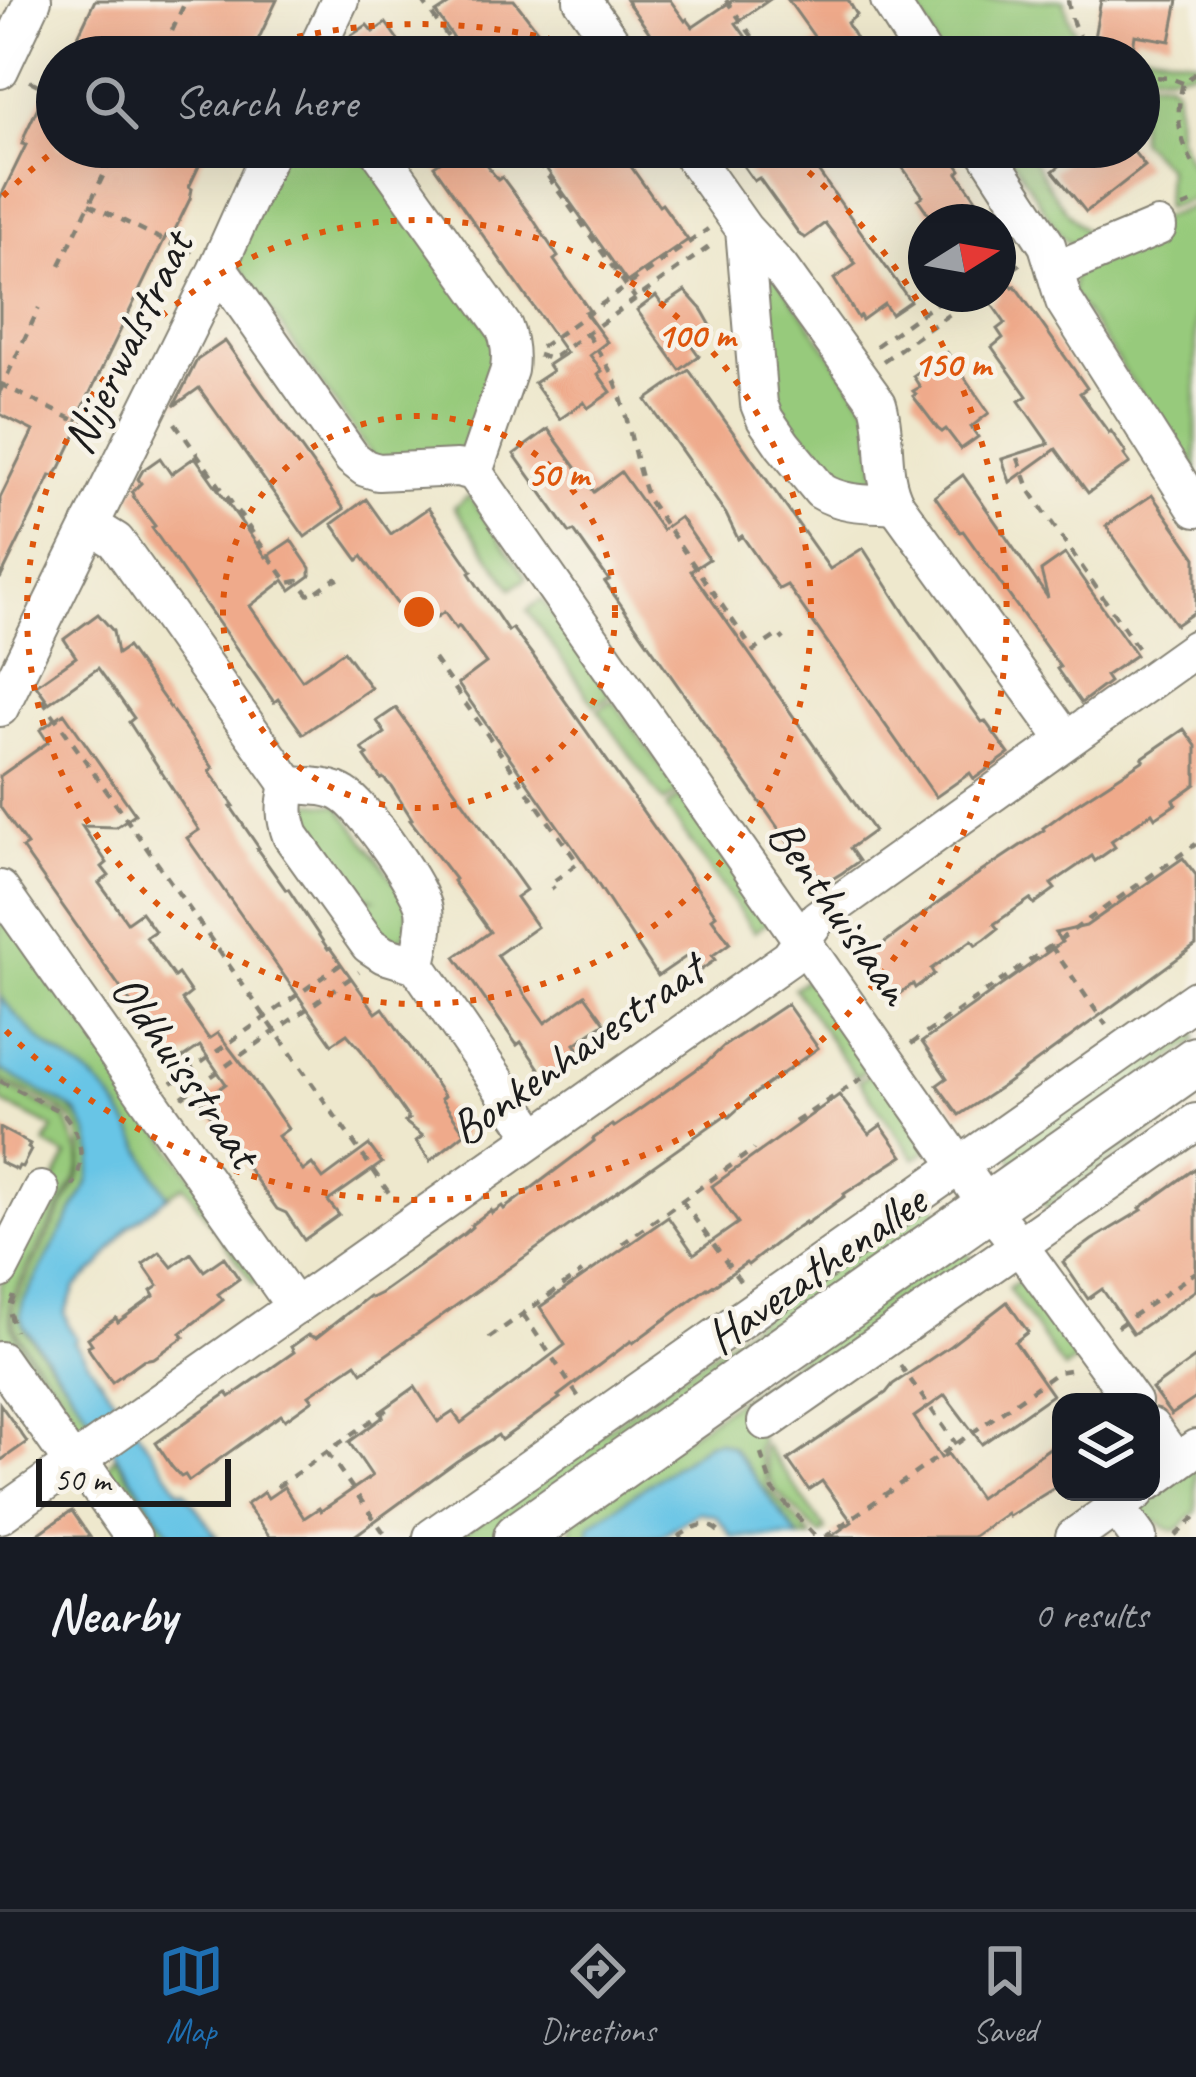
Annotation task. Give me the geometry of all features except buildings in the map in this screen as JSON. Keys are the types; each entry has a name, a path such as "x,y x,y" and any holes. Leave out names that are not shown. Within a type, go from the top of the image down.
{"main road":[{"name":"Havezathenallee","path":"518,1537 1196,1061"}],"street":[{"path":"0,70 33,0"},
{"path":"323,36 340,0"},
{"path":"582,0 607,36"},
{"path":"889,0 912,36"},
{"name":"Nijerwalstraat","path":"8,692 262,168"},
{"path":"218,266 352,458 365,469 474,472 509,370 509,340 391,168"},
{"path":"701,168 878,404 886,482 896,505 1066,740"},
{"path":"997,168 1047,245 1064,302 1196,509"},
{"path":"738,221 755,387 765,419 821,491 850,502 896,505"},
{"path":"1054,270 1158,227"},
{"name":"Benthuislaan","path":"474,472 988,1208 1127,1393"},
{"path":"90,526 116,541 289,785 344,794 407,875 425,916 390,955"},
{"name":"Bonkenhavestraat","path":"0,1515 789,958 818,918 1196,648"},
{"path":"289,785 284,804 292,836 535,1137"},
{"name":"Oldhuisstraat","path":"0,890 295,1307"},
{"name":"Havezathenallee","path":"432,1537 1196,999"},
{"name":"Havezathenallee","path":"766,1422 1196,1122"},
{"path":"10,1277 53,1195"},
{"path":"10,1350 133,1537"},
{"path":"1074,1537 1130,1512"}],"path":[{"path":"172,31 186,0"},
{"path":"422,0 447,36"},
{"path":"726,0 751,36"},
{"path":"1068,0 1072,25 1079,36"},
{"path":"1196,74 1184,82 1178,102 1178,126 1196,168"},
{"path":"1160,77 1184,82"},
{"path":"60,265 107,168"},
{"path":"541,168 636,299"},
{"path":"89,204 218,266"},
{"path":"738,221 551,359 533,353 626,287 738,221"},
{"path":"40,308 1,387 129,447"},
{"path":"854,371 928,312"},
{"path":"854,371 949,312"},
{"path":"586,334 620,393 650,502 754,651 779,634 784,640"},
{"path":"155,394 288,583 298,581 310,596 336,578 338,582"},
{"path":"1018,458 1030,491 1157,676"},
{"path":"434,659 578,863 550,884 554,889"},
{"path":"8,692 31,684 411,1223"},
{"path":"794,1122 1196,844"},
{"path":"1051,946 1124,1050"},
{"path":"153,1106 266,1017 390,955"},
{"path":"153,1106 390,955"},
{"path":"0,1081 70,1120 82,1156 80,1170 53,1195"},
{"path":"622,1244 754,1149"},
{"path":"682,1201 759,1308"},
{"path":"489,1338 582,1272"},
{"path":"825,1537 1058,1372 1066,1372 1097,1352 1112,1330 1196,1272"},
{"path":"10,1277 10,1350"},
{"path":"523,1314 596,1422"},
{"path":"883,1340 956,1444"},
{"path":"277,1487 392,1407"},
{"path":"766,1422 759,1447 769,1483 816,1537"},
{"path":"327,1452 387,1537"},
{"path":"1175,1536 1196,1516"},
{"path":"678,1537 709,1524 724,1537"}],"green space":[{"path":"911,0 1064,0 1077,36 932,36"},
{"path":"1160,54 1196,60 1196,69 1160,73"},
{"path":"1160,80 1176,88 1177,135 1196,174 1196,198 1165,208 1167,168 1160,161"},
{"path":"270,168 380,168 503,350 469,451 376,462 230,253"},
{"path":"1017,168 1038,168 1064,208 1094,238 1072,245 1063,239"},
{"path":"1196,205 1196,476 1072,294 1073,275 1161,218"},
{"path":"766,272 774,273 872,413 877,483 871,493 847,492 817,476 767,400 758,282"},
{"path":"469,496 527,578 512,588 454,507"},
{"path":"542,599 611,695 595,706 527,610"},
{"path":"613,700 679,792 664,802 598,710"},
{"path":"681,796 770,921 754,932 666,807"},
{"path":"312,803 339,806 409,902 407,933 400,939 385,939 347,896 374,899 350,891 300,830 303,809"},
{"path":"0,905 264,1278 254,1285 184,1185 168,1196 105,1091 40,1040 0,997"},
{"path":"815,973 869,1067 856,1077 794,988"},
{"path":"1196,1016 1196,1042 1016,1165 1001,1145"},
{"path":"881,1066 936,1144 915,1159 859,1081"},
{"path":"0,1069 68,1107 89,1135 91,1177 23,1302 27,1333 97,1426 79,1438 66,1402 22,1342 13,1316 14,1302 79,1178 80,1136 68,1115 0,1079"},
{"path":"1196,1073 1196,1101 1050,1204 1050,1213 1034,1191"},
{"path":"0,1083 63,1116 79,1153 76,1177 10,1301 9,1314 17,1339 59,1399 74,1440 0,1344 0,1286 67,1156 45,1144 53,1128 0,1101"},
{"path":"928,1196 943,1217 496,1537 458,1537"},
{"path":"961,1243 976,1265 751,1424 761,1440 757,1448 769,1489 812,1537 799,1537 732,1447 718,1441 708,1443 591,1525 589,1537 570,1537 574,1515"},
{"path":"1023,1278 1079,1358 1064,1369 1008,1288"},
{"path":"765,1445 826,1530 820,1535 776,1490 769,1477"},
{"path":"115,1456 172,1537 144,1537 109,1473"},
{"path":"1196,1459 1196,1512 1178,1530 1154,1521 1148,1525 1139,1514 1145,1501 1160,1501 1160,1484"}],"water":[{"path":"0,997 40,1040 105,1091 168,1196 128,1227 100,1265 75,1287 65,1313 77,1339 74,1342 217,1537 172,1537 23,1325 23,1302 88,1183 93,1157 88,1133 76,1111 0,1069"},
{"path":"718,1441 732,1447 799,1537 732,1537 716,1516 699,1512 659,1537 589,1537 590,1525 708,1443"}]}
